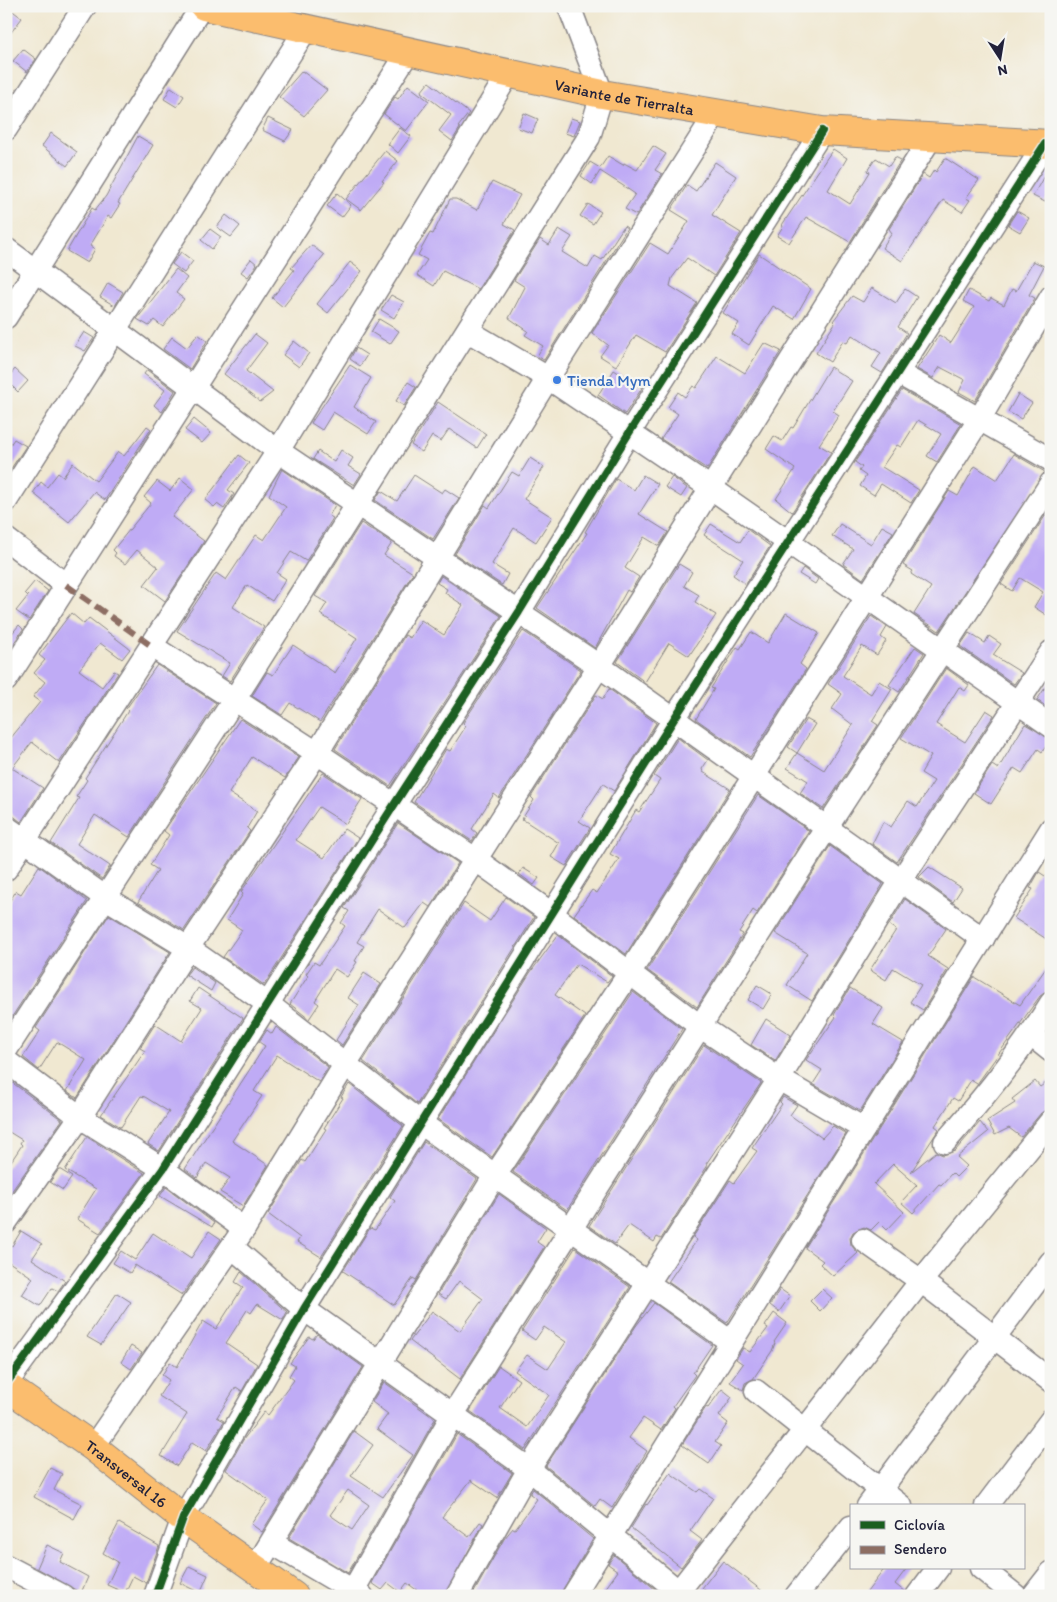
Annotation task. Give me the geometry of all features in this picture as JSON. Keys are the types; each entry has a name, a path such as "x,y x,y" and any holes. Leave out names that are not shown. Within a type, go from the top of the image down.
{"main road":[{"name":"Variante de Tierralta","path":"203,6 602,94 717,112 822,132 1048,144"},
{"name":"Transversal 16","path":"6,1385 93,1447 183,1518 256,1567 294,1596"}],"street":[{"path":"6,129 85,6"},
{"path":"6,317 203,6"},
{"path":"6,1050 234,700 590,136 602,94 569,6"},
{"path":"6,501 306,29"},
{"path":"6,680 409,51"},
{"path":"6,869 153,647 278,452 509,73"},
{"path":"6,1222 80,1117 188,948 317,753 548,378 717,112"},
{"path":"6,1385 163,1169 519,612 629,433 822,132"},
{"path":"93,1447 232,1248 346,1063 599,666 930,139"},
{"path":"155,1596 183,1518 304,1309 422,1124 674,719 1048,144"},
{"path":"6,249 194,387 278,452 599,666 827,827 900,882 983,939"},
{"path":"256,1567 494,1177 630,972 979,420 1051,297"},
{"path":"468,330 548,378 711,488 1051,726"},
{"path":"898,373 1051,460"},
{"path":"272,1543 355,1594 453,1414 827,827 1051,483"},
{"path":"6,539 66,585"},
{"path":"153,647 317,753 475,859 630,972 701,1027 779,1079 864,1129"},
{"path":"457,1596 528,1469 779,1079 900,882 1051,652"},
{"path":"6,827 106,898 188,948 268,1004 422,1124 494,1177 731,1342"},
{"path":"573,1596 1051,830"},
{"path":"945,1142 989,1092 1031,1035 1051,1003"},
{"path":"1031,1035 1051,1051"},
{"path":"6,1061 80,1117 163,1169 244,1229"},
{"path":"232,1248 304,1309 528,1469 611,1534 679,1594 921,1281 1051,1121"},
{"path":"864,1240 921,1281 1051,1382"},
{"path":"874,1498 1051,1262"},
{"path":"756,1391 806,1430 874,1498 894,1504"},
{"path":"988,1504 1051,1420"},
{"path":"796,1596 850,1528"},
{"path":"6,1566 63,1596"},
{"path":"917,1596 936,1570"},
{"path":"984,1570 1016,1596"},
{"path":"1033,1596 1051,1573"}],"building":[{"path":"6,6 22,18 6,39"},
{"path":"23,49 36,59 27,72 13,61"},
{"path":"302,71 327,90 304,116 279,97"},
{"path":"429,82 469,113 458,127 460,128 452,141 439,131 451,115 421,92"},
{"path":"408,85 429,101 406,131 384,114 395,97 398,99"},
{"path":"171,87 184,96 177,107 164,99"},
{"path":"524,113 538,119 532,133 518,128"},
{"path":"268,118 293,130 285,141 262,130"},
{"path":"571,118 580,121 574,136 565,133"},
{"path":"400,128 411,136 398,153 388,144"},
{"path":"51,133 77,152 67,166 42,146"},
{"path":"138,136 153,145 118,203 120,204 111,218 108,216 90,246 95,249 87,263 67,251 92,208 95,210 106,196"},
{"path":"653,146 666,154 655,170 662,174 636,215 625,209 635,194 600,171 592,184 581,176 590,162 600,168 608,156 623,165 624,163 637,170"},
{"path":"833,149 847,158 828,190 850,204 870,172 867,171 876,158 889,166 895,157 901,160 850,242 806,217 789,243 777,236 782,225"},
{"path":"385,151 398,161 361,210 346,199"},
{"path":"945,158 979,180 966,198 970,200 962,212 943,200 902,261 882,248 892,233 889,229 923,174 929,178 934,170 936,172"},
{"path":"715,162 736,176 712,215 741,233 714,276 687,258 672,278 670,286 697,303 665,352 636,335 616,366 600,356 608,345 592,333 650,243 668,254 689,221 671,210 687,185 696,191"},
{"path":"1051,163 1051,190 1045,202 1033,196"},
{"path":"492,182 520,195 504,224 515,230 478,289 443,271 434,286 417,275 427,260 418,255 430,233 433,234 450,199 456,199 477,210"},
{"path":"337,193 351,205 342,217 327,206"},
{"path":"588,204 601,212 593,224 580,216"},
{"path":"1017,211 1029,218 1020,232 1008,225"},
{"path":"226,215 240,226 231,237 217,227"},
{"path":"624,226 627,228 544,360 537,356 543,346 525,335 528,331 509,318 525,287 514,280 540,239 549,245 559,229 572,237 562,252 588,268 595,256 602,260"},
{"path":"210,229 221,237 212,249 201,240"},
{"path":"311,245 324,255 283,307 272,298 294,270 291,268"},
{"path":"181,252 193,261 184,273 172,264"},
{"path":"759,254 811,289 794,319 773,306 749,345 732,334 739,323 723,313"},
{"path":"251,259 257,264 248,277 241,272"},
{"path":"1033,261 1044,266 1029,295 1035,298 975,401 959,392 965,380 940,367 933,378 917,369 939,335 951,343 974,307 963,301 969,290 989,301 991,298 1004,305 1012,289 1016,291"},
{"path":"350,262 362,271 328,313 317,304"},
{"path":"176,269 187,278 176,293 184,299 163,327 154,320 149,326 137,319"},
{"path":"108,283 123,292 115,306 100,297"},
{"path":"872,288 896,303 905,289 917,297 898,327 907,333 882,373 872,367 881,353 852,335 847,343 843,341 830,362 816,353 835,323 833,321 852,296 863,302"},
{"path":"391,295 404,302 394,318 381,310"},
{"path":"379,319 399,331 390,344 371,332"},
{"path":"84,332 94,338 85,351 75,346"},
{"path":"198,334 207,341 190,369 163,349 172,337 187,348"},
{"path":"255,334 267,343 246,371 273,392 260,402 224,374"},
{"path":"294,341 309,353 299,367 283,355"},
{"path":"764,343 781,351 707,469 661,439 678,414 668,407 678,392 685,397 693,386 696,388 717,356 745,373"},
{"path":"356,348 367,355 360,366 350,359"},
{"path":"350,365 371,378 354,407 376,422 368,434 333,412 322,430 311,423"},
{"path":"830,367 852,381 833,411 839,415 819,445 831,452 792,512 776,499 795,469 766,449 774,436 782,441 791,427 793,428"},
{"path":"15,369 28,381 18,392 6,380"},
{"path":"147,370 175,391 162,412 154,405 165,390 144,374"},
{"path":"614,370 642,388 625,414 598,395"},
{"path":"408,382 416,387 404,406 396,401"},
{"path":"902,390 961,424 937,462 927,456 941,434 918,420 901,447 897,445 882,467 919,490 911,503 881,484 874,495 860,486 866,476 859,471 862,467 855,462"},
{"path":"1018,394 1032,403 1021,419 1008,412"},
{"path":"438,402 486,434 477,448 449,429 441,441 432,436 422,452 411,445"},
{"path":"194,419 211,433 202,443 185,430"},
{"path":"147,426 151,429 105,500 94,492 69,522 33,493 41,482 47,487 58,473 63,477 73,463 96,481 118,452 124,456"},
{"path":"14,439 26,446 6,476 6,451"},
{"path":"341,450 353,458 348,466 361,474 354,485 313,459 318,451 334,462"},
{"path":"1014,454 1045,472 939,631 914,614 931,587 911,574 913,571 903,565 949,491 958,496 975,466 997,480"},
{"path":"239,455 249,463 228,490 234,494 224,509 217,504 214,507 205,500"},
{"path":"530,458 544,467 524,499 552,517 536,542 514,528 492,564 508,574 502,585 455,554 485,505 489,508 512,472 519,476"},
{"path":"282,469 335,505 329,516 333,518 306,561 291,552 277,573 286,579 272,601 247,585 233,607 264,627 230,681 222,676 230,663 177,631 216,573 226,580 256,535 264,540 286,507 269,495"},
{"path":"414,475 442,493 445,489 459,498 433,539 375,500 381,491 397,501"},
{"path":"643,475 658,484 639,514 668,532 659,546 644,537 625,568 639,577 630,592 627,590 595,648 537,608 587,533 585,532 616,479 634,490"},
{"path":"672,477 687,488 681,497 665,487"},
{"path":"180,478 194,489 172,517 204,541 165,601 144,585 158,567 137,550 125,564 114,556 116,553 113,550 151,503 144,497 157,481 170,491"},
{"path":"1051,507 1051,618 1034,607 1043,592 1020,578 1012,591 1001,584"},
{"path":"361,523 392,543 384,555 413,573 320,722 290,703 282,715 252,696 267,672 273,675 293,645 335,673 357,638 320,614 327,603 315,596"},
{"path":"711,524 740,542 748,530 770,546 746,584 733,575 743,560 704,535"},
{"path":"840,524 871,544 882,526 893,532 863,579 843,564 853,549 832,536"},
{"path":"679,564 692,572 684,586 699,595 695,602 716,615 689,656 669,643 645,682 617,662"},
{"path":"803,568 818,579 815,584 799,574"},
{"path":"441,576 501,616 390,786 335,749 405,635 410,638 421,620 444,635 463,605 445,593 447,589 437,583"},
{"path":"35,581 48,591 29,620 16,611 28,596 25,593"},
{"path":"71,613 84,624 89,618 130,649 122,659 100,643 79,670 102,687 114,671 118,673 59,763 32,742 12,768 43,788 21,822 6,810 6,744 40,702 33,697 45,682 34,673 45,660 39,655"},
{"path":"786,613 819,633 800,664 806,669 750,757 696,719 714,689 711,688 737,647 740,649 751,632 768,643"},
{"path":"871,616 887,627 881,637 886,641 877,655 862,646 843,676 871,694 879,681 892,689 872,721 878,725 823,809 800,793 808,781 787,768 797,753 824,770 853,725 832,709 842,694 828,684"},
{"path":"19,625 23,629 6,655 6,641"},
{"path":"523,631 581,670 499,798 494,794 472,829 477,833 472,841 414,802 446,749 450,751 466,726 463,723"},
{"path":"969,633 985,643 989,636 1001,644 993,655 1022,673 1014,684 960,646"},
{"path":"915,647 924,653 899,692 889,685"},
{"path":"157,665 216,703 129,837 95,815 77,844 110,866 102,879 51,843 79,798 76,797 87,780 85,778 128,711 126,709"},
{"path":"946,668 969,685 965,691 959,687 936,724 965,742 986,710 994,715 897,862 872,844 883,822 891,827 908,801 917,807 934,781 921,773 931,756 901,738"},
{"path":"1051,679 1051,710 1037,700"},
{"path":"609,689 656,723 614,791 603,784 579,821 590,828 566,866 551,857 559,843 522,819 534,800 531,797 596,695 603,699"},
{"path":"240,719 299,757 285,778 252,757 229,793 257,811 247,828 250,831 184,930 138,902 158,870 150,865 169,835 164,831"},
{"path":"806,719 815,724 797,753 788,747"},
{"path":"1025,724 1051,739 1042,752 1038,749 1022,773 1014,768 991,804 974,793 992,765 998,769"},
{"path":"678,738 708,760 702,769 703,772 730,789 626,954 574,915 592,890 597,893 619,859 610,854 636,810 639,812 660,780 654,776"},
{"path":"323,773 362,799 346,824 319,807 296,840 324,858 344,829 358,838 264,985 223,957 242,930 227,920 243,894 241,892"},
{"path":"758,795 809,831 757,913 753,910 739,932 743,934 697,1007 647,970"},
{"path":"398,823 458,863 430,907 424,903 405,928 378,909 357,942 364,946 355,961 357,962 347,977 335,969 315,1001 319,1004 309,1019 290,1004 308,976 306,974 314,962 319,965 345,926 341,923 349,911 344,908"},
{"path":"830,846 883,884 812,1001 787,985 807,953 775,933"},
{"path":"39,866 87,901 6,1026 6,907 16,891 21,894"},
{"path":"929,867 962,888 953,902 919,877"},
{"path":"523,868 539,878 534,885 519,874"},
{"path":"1039,872 1051,880 1051,942 1014,918 1033,889 1030,888"},
{"path":"506,897 534,917 417,1104 363,1061 464,903 490,921"},
{"path":"905,899 946,929 928,956 948,969 923,1010 910,1002 921,985 893,968 886,980 870,970 896,930 889,925"},
{"path":"109,915 170,952 77,1098 67,1091 86,1060 57,1042 39,1070 23,1057 40,1031 36,1028"},
{"path":"558,935 612,976 607,982 577,964 555,995 585,1016 492,1157 438,1119 530,973"},
{"path":"1051,961 1051,990 1040,996 977,1084 971,1080 958,1101 953,1098 935,1126 939,1129 911,1172 936,1152 943,1155 955,1151 980,1122 988,1132 957,1157 967,1166 956,1177 952,1173 941,1185 939,1184 913,1213 901,1202 917,1185 893,1164 874,1184 904,1212 887,1230 879,1222 871,1230 864,1227 853,1232 850,1238 851,1245 858,1253 833,1276 820,1264 823,1261 805,1248 974,977 1020,1005"},
{"path":"192,967 215,983 211,991 186,975"},
{"path":"364,973 381,984 342,1045 336,1040 359,1005 348,998"},
{"path":"757,985 772,994 763,1009 748,1000"},
{"path":"198,988 243,1018 159,1151 148,1144 169,1112 145,1097 141,1096 121,1127 101,1115 145,1051 140,1048 155,1024 181,1041 202,1008 190,1001"},
{"path":"850,988 883,1008 873,1024 903,1042 860,1111 813,1084 822,1070 806,1060 836,1017 834,1015"},
{"path":"633,992 682,1029 567,1210 513,1172"},
{"path":"766,1019 791,1035 775,1061 751,1045"},
{"path":"276,1027 328,1067 319,1082 277,1055 254,1091 262,1096 232,1141 268,1165 243,1206 220,1192 230,1178 206,1163 197,1178 185,1169 265,1046 259,1042 267,1030 272,1034"},
{"path":"704,1045 761,1083 706,1164 708,1165 661,1239 657,1237 654,1242 629,1225 615,1244 589,1226"},
{"path":"6,1078 62,1120 6,1199 6,1169 22,1145 20,1143 22,1140 6,1130"},
{"path":"1051,1079 1051,1108 1041,1113 1021,1137 1009,1128 995,1135 987,1121 1015,1103 1012,1099 1035,1081 1040,1087"},
{"path":"349,1084 403,1126 321,1257 297,1242 300,1238 268,1214 302,1160 305,1162 326,1129 324,1128 343,1098 341,1097"},
{"path":"783,1097 797,1105 790,1115 822,1138 833,1126 846,1134 727,1323 668,1282 697,1240 693,1237 730,1180 734,1183 757,1151 752,1148 782,1104 780,1102"},
{"path":"87,1137 144,1173 100,1233 77,1219 96,1189 65,1170"},
{"path":"424,1142 477,1179 416,1280 413,1278 394,1305 343,1271 370,1228 375,1230 395,1201 390,1197"},
{"path":"59,1169 72,1177 63,1190 50,1182"},
{"path":"166,1187 214,1223 212,1227 160,1196"},
{"path":"499,1194 546,1228 537,1242 544,1247 460,1379 410,1341 432,1311 460,1331 483,1299 459,1281 446,1299 438,1294"},
{"path":"21,1231 42,1244 32,1259 65,1281 58,1291 52,1288 40,1306 22,1295 33,1278 6,1260 6,1242 12,1246"},
{"path":"209,1231 221,1239 182,1295 135,1265 130,1273 113,1263 121,1251 135,1260 153,1233 191,1258"},
{"path":"575,1248 630,1287 525,1450 470,1411 499,1366 519,1380 500,1408 527,1427 549,1395 515,1371 527,1355 548,1369 566,1342 544,1327 535,1340 522,1331"},
{"path":"241,1272 287,1312 283,1320 257,1304 251,1313 247,1310 226,1343 257,1364 242,1391 236,1387 217,1417 224,1421 206,1451 192,1442 177,1466 161,1456 187,1414 159,1396 169,1380 162,1375 170,1362 177,1367 203,1321 216,1329 243,1287 235,1282"},
{"path":"780,1289 790,1296 779,1312 770,1305"},
{"path":"822,1289 832,1298 820,1311 810,1301"},
{"path":"117,1293 131,1302 101,1345 87,1337"},
{"path":"654,1303 712,1345 693,1373 695,1375 673,1406 675,1408 661,1430 643,1418 629,1438 647,1451 612,1508 600,1499 595,1506 546,1466 636,1326"},
{"path":"774,1313 787,1323 774,1342 772,1351 753,1379 745,1383 743,1390 730,1382 743,1364 736,1359 743,1348 750,1352 768,1328 765,1326"},
{"path":"317,1334 363,1367 262,1532 251,1524 268,1500 226,1470 243,1440 264,1412 268,1415 294,1380 289,1376 295,1366 290,1363 309,1337 313,1339"},
{"path":"131,1346 142,1353 131,1369 121,1362"},
{"path":"384,1382 435,1419 348,1573 289,1538 354,1431 373,1445 351,1476 383,1497 413,1455 377,1429 388,1414 372,1402","holes":["348,1490 369,1505 352,1530 330,1515"]},
{"path":"722,1389 732,1397 719,1416 728,1423 715,1442 721,1446 709,1464 682,1445 706,1407 708,1408"},
{"path":"457,1434 512,1473 497,1498 471,1480 442,1517 469,1537 480,1522 483,1524 444,1596 425,1596 407,1583 400,1592 388,1583 382,1590 372,1583"},
{"path":"50,1468 62,1474 54,1490 82,1504 74,1519 34,1497"},
{"path":"670,1473 697,1492 700,1489 713,1498 690,1531 702,1540 681,1567 631,1528 646,1504"},
{"path":"533,1489 593,1539 559,1596 472,1596 504,1539 513,1528 515,1529 537,1499 530,1494"},
{"path":"119,1523 159,1546 146,1583 133,1576 125,1593 107,1585 118,1562 103,1553"},
{"path":"47,1545 64,1553 60,1562 88,1577 81,1593 37,1568"},
{"path":"614,1555 662,1596 600,1596 618,1571 608,1564"},
{"path":"723,1561 769,1596 713,1596 702,1588"},
{"path":"189,1566 208,1575 200,1593 180,1583"},
{"path":"884,1570 906,1570 895,1584 905,1592 904,1596 864,1596"}],"marked path":[{"path":"66,585 153,647"}],"cycle path":[{"path":"6,1384 163,1169 519,612 629,433 822,131"},
{"path":"155,1596 183,1518 304,1309 674,719 1045,144"}],"place":[{"name":"Tienda Mym","path":"557,380"}]}
